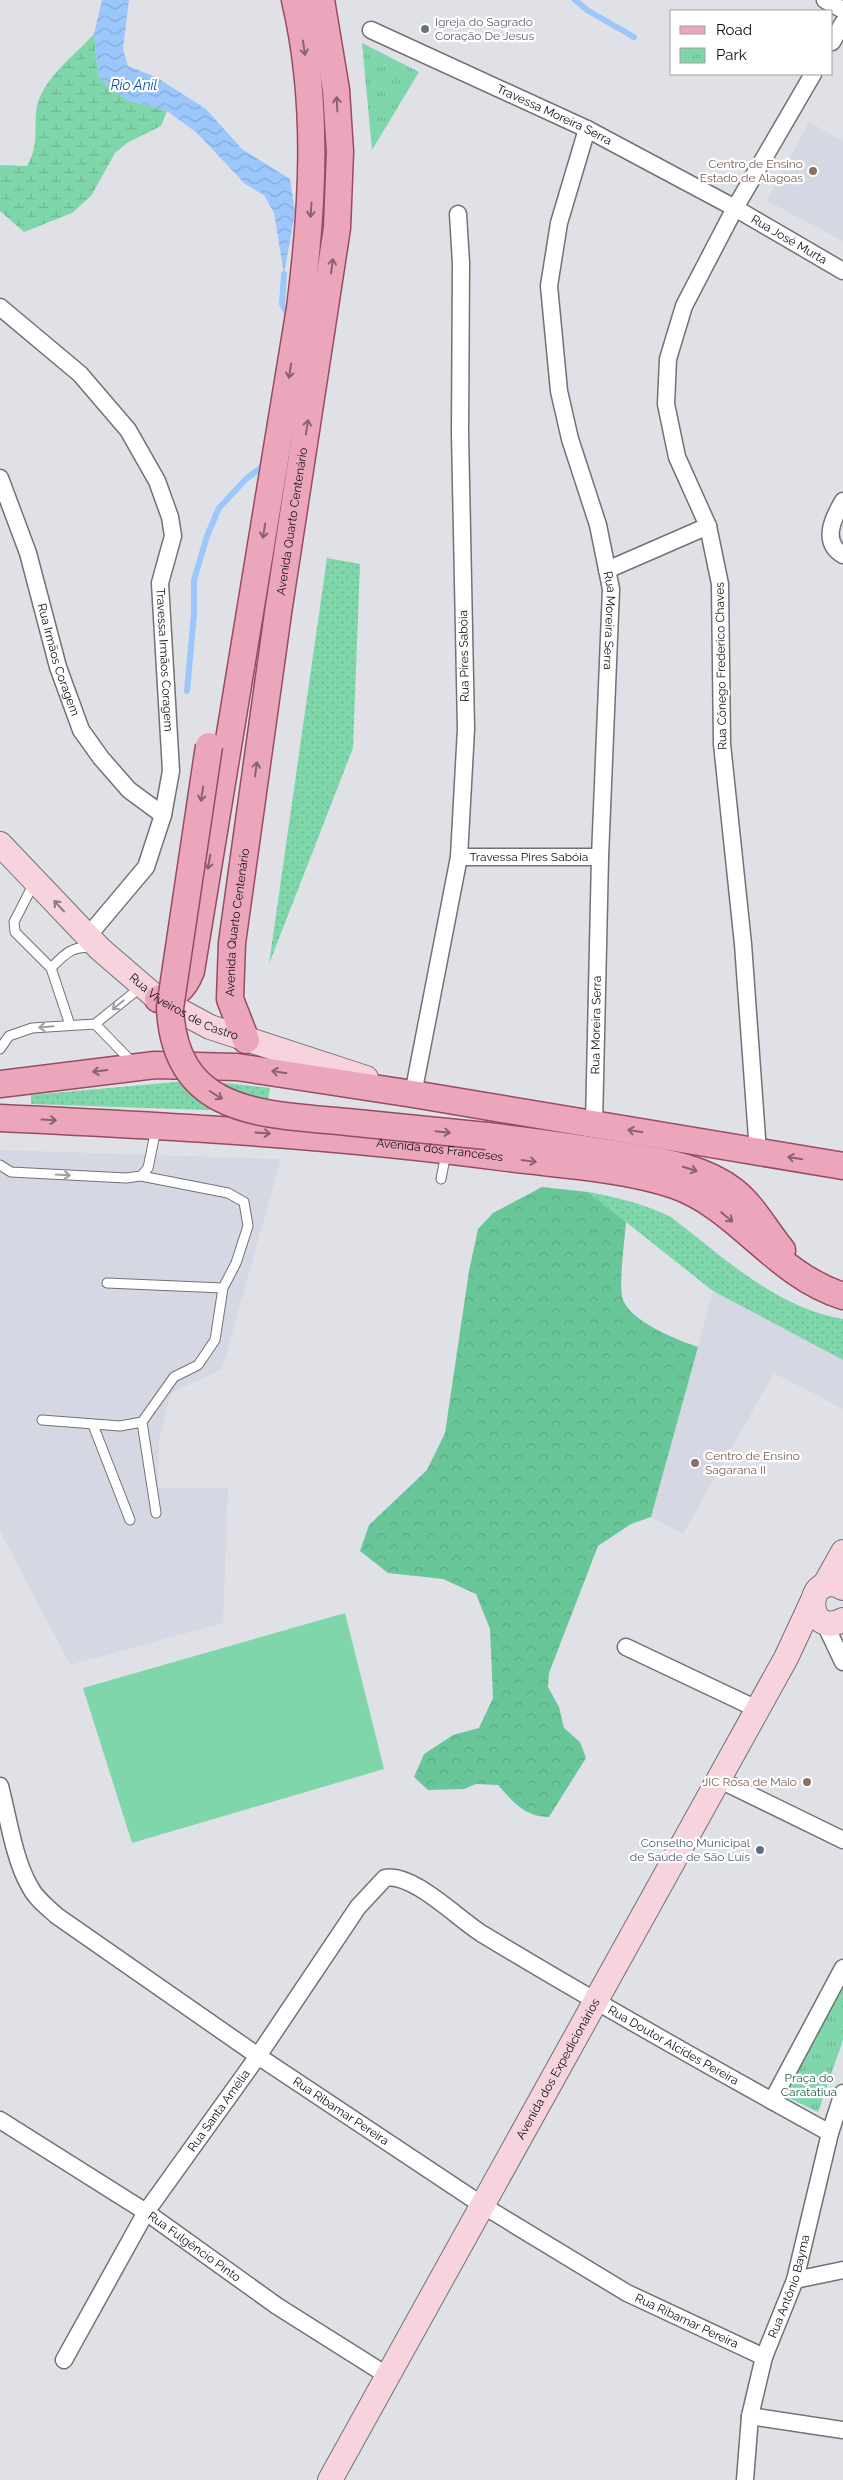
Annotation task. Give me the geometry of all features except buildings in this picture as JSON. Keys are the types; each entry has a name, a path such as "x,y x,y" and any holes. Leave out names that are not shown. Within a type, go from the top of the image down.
{"main road":[{"path":"149,993 172,997 184,985 191,971 300,308 312,207 312,157 305,47 295,0"},
{"name":"Avenida Quarto Centenário","path":"246,1040 233,1010 229,974 278,613 337,228 340,152 336,90 321,0"},
{"path":"252,607 209,746 170,1008 175,1043 183,1064 191,1075 207,1090 229,1103 267,1115 544,1142 655,1160 698,1172 724,1184 744,1200 786,1257 816,1286"},
{"path":"0,1084 137,1067 181,1064 228,1066 273,1071 843,1166"},
{"name":"Avenida dos Franceses","path":"0,1118 304,1136 447,1150 636,1176 677,1186 716,1208 777,1259 816,1286 843,1296"}],"street":[{"path":"825,0 843,10"},
{"path":"833,40 843,23"},
{"name":"Travessa Moreira Serra","path":"370,30 587,129 735,208"},
{"name":"Rua Cônego Frederico Chaves","path":"758,1152 743,944 722,744 720,584 708,526 677,457 666,404 668,359 684,306 735,208 812,75"},
{"name":"Rua Moreira Serra","path":"587,129 559,224 548,286 559,391 570,439 598,525 610,589 600,857 594,1124"},
{"name":"Rua José Murta","path":"735,208 843,271"},
{"name":"Rua Píres Sabóia","path":"413,1094 459,857 466,729 460,433 461,263 458,214"},
{"name":"Travessa Irmãos Coragem","path":"0,307 80,374 128,430 157,481 170,517 173,536 160,583 171,771 163,815 146,867 94,943"},
{"name":"Rua Irmãos Coragem","path":"0,478 28,553 58,667 81,730 101,758 130,790 163,815"},
{"path":"843,501 833,518 830,537 843,555"},
{"path":"607,570 708,526"},
{"name":"Rua Viveiros de Castro","path":"0,844 94,943 149,993 197,1021 246,1040 413,1094"},
{"name":"Travessa Pires Sabóia","path":"459,857 600,857"},
{"name":"Avenida dos Expedicionários","path":"330,2480 718,1778 786,1658 827,1591 843,1552"},
{"path":"827,1591 814,1612 830,1621 843,1662"},
{"name":"Avenida dos Expedicionários","path":"786,1658 811,1627 830,1621"},
{"path":"626,1648 757,1709"},
{"path":"718,1778 843,1840"},
{"name":"Rua Ribamar Pereira","path":"0,1786 20,1866 29,1886 40,1900 57,1916 258,2056 482,2205 627,2293 764,2357"},
{"name":"Rua Doutor Alcídes Pereira","path":"391,1877 408,1882 425,1892 469,1926 595,2002 830,2133"},
{"name":"Rua Santa Amélia","path":"64,2360 146,2212 258,2056 358,1907 381,1880 391,1877"},
{"path":"772,2101 843,1968"},
{"name":"Rua Antônio Bayma","path":"745,2480 750,2416 764,2357 795,2280 830,2133 843,2093"},
{"name":"Rua Fulgêncio Pinto","path":"0,2120 146,2212 277,2306 388,2376"},
{"path":"795,2280 843,2270"},
{"path":"750,2416 843,2430"}],"lane":[{"path":"35,880 14,922 15,932 51,968 70,1025"},
{"path":"51,968 70,950 94,943"},
{"path":"0,1049 9,1036 24,1030 95,1024 149,993"},
{"path":"95,1024 137,1067"},
{"path":"141,1176 148,1168 156,1126"},
{"path":"441,1180 447,1150"},
{"path":"0,1165 11,1172 126,1178 141,1176 228,1193 244,1202 248,1226 236,1263 222,1288 215,1340 198,1365 174,1377 142,1422 156,1513"},
{"path":"106,1283 222,1288"},
{"path":"42,1420 120,1426 142,1422"},
{"path":"93,1425 130,1520"}],"shaded area":[{"name":"Centro de Ensino Estado de Alagoas","path":"809,122 843,141 843,241 767,201"},
{"path":"0,1150 281,1159 222,1369 171,1393 159,1439 158,1488 228,1488 223,1623 70,1665 0,1531"},
{"name":"Centro de Ensino Sagarana II","path":"713,1291 843,1360 843,1409 774,1373 683,1534 651,1517"}],"green space":[{"path":"94,34 98,75 128,100 167,111 161,126 127,143 115,153 91,196 72,213 24,232 0,211 0,165 27,166 34,148 39,99 56,72"},
{"path":"362,43 419,72 372,150"},
{"path":"327,558 360,564 353,748 269,964"},
{"path":"176,1082 217,1082 270,1088 267,1104 235,1111 31,1104 31,1095"},
{"path":"542,1187 588,1192 626,1222 621,1274 623,1300 628,1308 645,1323 667,1335 698,1347 651,1517 631,1524 598,1546 549,1673 548,1687 559,1707 564,1728 580,1742 586,1758 549,1817 526,1811 514,1802 498,1785 476,1784 464,1789 428,1790 414,1777 424,1754 453,1735 479,1728 493,1698 490,1629 476,1594 443,1579 388,1573 360,1551 369,1525 427,1470 445,1433 469,1271 478,1229 493,1213"},
{"path":"588,1192 651,1208 671,1217 751,1279 795,1304 843,1319 843,1360 713,1291"},
{"path":"345,1613 384,1769 132,1843 83,1688"},
{"name":"Praça do Caratatiua","path":"843,1988 843,2040 818,2112 783,2095"}],"water":[{"name":"Rio Anil","path":"102,0 129,0 123,49 128,66 156,77 206,109 242,149 290,179 295,212 284,274 274,213 264,195 245,184 197,133 167,111 128,100 109,88 98,75 94,34"}],"waterway":[{"path":"575,0 587,10 634,37"},
{"path":"284,274 282,304 290,318"},
{"path":"187,691 194,614 194,580 207,536 219,508 246,479 267,463"}],"place":[{"name":"Igreja do Sagrado Coração De Jesus","path":"425,29"},
{"name":"Centro de Ensino Estado de Alagoas","path":"813,171"},
{"name":"Centro de Ensino Sagarana II","path":"695,1463"},
{"name":"JIC Rosa de Maio","path":"807,1782"},
{"name":"Conselho Municipal de Saúde de São Luís","path":"760,1850"}]}
